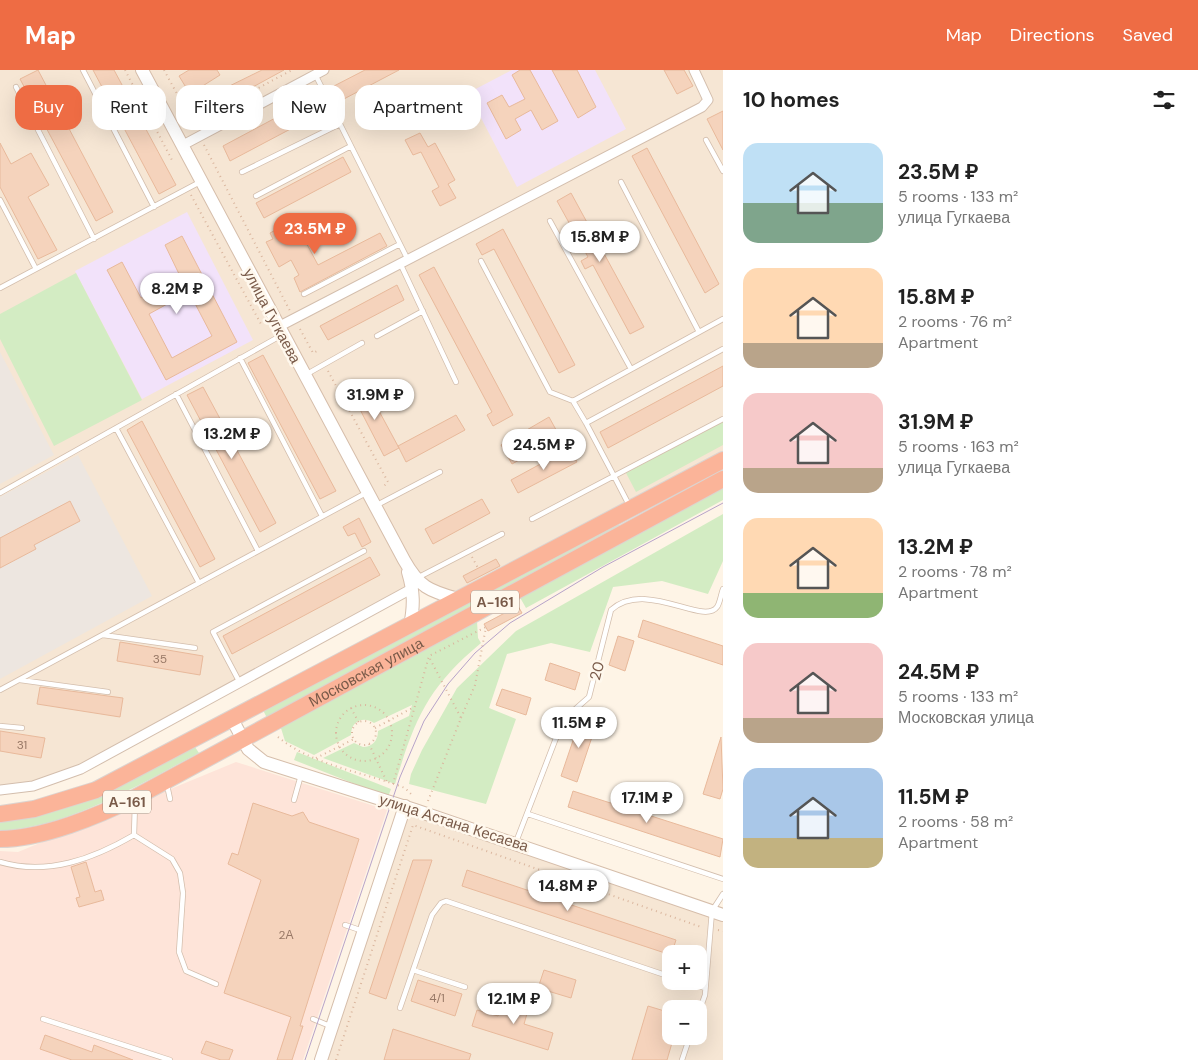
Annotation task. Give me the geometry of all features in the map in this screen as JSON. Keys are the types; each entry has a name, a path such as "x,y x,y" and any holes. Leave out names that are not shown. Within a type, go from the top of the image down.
{"highway":[{"name":"Московская улица","path":"0,814 34,809 96,790 723,460"},
{"name":"Московская улица","path":"0,838 16,837 87,820 136,798 243,739 425,649 639,524 723,479"}],"street":[{"name":"улица Гугкаева","path":"142,70 373,507 404,560 414,583 414,604 410,626"},
{"path":"280,331 403,260 702,107 708,100 694,70"},
{"path":"183,145 320,72"},
{"path":"0,790 33,786 81,768 240,682 414,583 428,590 458,599"},
{"name":"улица Астана Кесаева","path":"232,719 248,749 264,762 405,806 717,913"},
{"path":"321,1060 365,932 405,806"}],"lane":[{"path":"83,70 154,207"},
{"path":"320,72 325,85"},
{"path":"38,130 94,238"},
{"path":"242,172 328,130"},
{"path":"343,130 400,244 403,260 423,311 456,382"},
{"path":"706,140 723,171"},
{"path":"256,196 351,146"},
{"path":"0,288 201,182"},
{"path":"621,182 699,332"},
{"path":"0,200 36,269"},
{"path":"550,221 631,369"},
{"path":"304,294 400,244"},
{"path":"481,261 550,392 573,401 639,524"},
{"path":"377,336 423,311"},
{"path":"573,401 723,318"},
{"path":"0,493 240,358 280,331"},
{"path":"304,376 362,343"},
{"path":"586,423 723,349"},
{"path":"240,358 322,516"},
{"path":"176,394 258,551"},
{"path":"532,519 723,419"},
{"path":"116,428 199,583"},
{"path":"373,507 440,472"},
{"path":"0,690 366,493"},
{"path":"414,583 502,534"},
{"path":"240,682 213,632 364,551"},
{"name":"20","path":"515,844 563,720 589,697 611,610 626,600 660,599 700,613 710,613 717,607 723,589"},
{"path":"103,635 195,648"},
{"path":"19,680 108,692"},
{"path":"0,726 22,728"},
{"path":"294,800 302,774"},
{"path":"166,782 170,798"},
{"path":"134,835 136,798"},
{"path":"528,814 723,879"},
{"path":"0,862 27,868 76,862 107,851 134,835"},
{"path":"134,835 172,859 180,873 183,893 179,952 186,971 216,984"},
{"path":"707,976 717,913 723,894"},
{"path":"400,1008 432,915 441,903 446,901 662,974"},
{"path":"345,925 365,932"},
{"path":"413,970 465,987"},
{"path":"43,1019 170,1060"},
{"path":"313,1019 333,1028"},
{"path":"682,1060 687,1045"}],"path":[{"path":"125,70 173,162"},
{"path":"164,70 193,123 292,70"},
{"path":"204,145 290,311"},
{"path":"191,195 262,326"},
{"path":"300,329 312,353 317,351"},
{"path":"326,368 388,482 382,487"},
{"path":"469,551 478,568"},
{"path":"425,649 486,627 482,637 481,660 474,686 428,801"},
{"path":"393,784 414,707 425,649"},
{"path":"425,649 461,718"},
{"path":"360,706 372,707 384,714 389,721 392,734 390,742 386,750 376,759 357,761 348,757 339,747 336,738 337,725 341,717 351,708 360,706"},
{"path":"375,728 414,707"},
{"path":"351,708 359,723"},
{"path":"368,722 375,728 376,738 369,744 361,744 354,739 353,730 359,723 368,722"},
{"path":"278,737 292,749 405,788 411,794"},
{"path":"316,758 354,739"},
{"path":"369,744 387,782"},
{"path":"336,1060 413,825 701,926"},
{"path":"718,930 723,931"}],"shaded area":[{"path":"0,70 723,70 723,460 458,599 413,588 121,748 33,786 0,790"},
{"path":"512,70 595,70 626,129 517,187 481,118 481,86"},
{"path":"187,212 253,340 142,399 75,271"},
{"path":"0,352 54,455 0,484"},
{"path":"78,455 152,596 0,679 0,497"},
{"path":"236,762 387,810 303,1060 0,1060 0,851 18,852"},
{"path":"405,806 723,915 723,1060 321,1060"}],"green space":[{"path":"76,273 142,400 54,446 0,339 0,314"},
{"path":"723,421 723,445 636,492 626,473"},
{"path":"723,484 723,500 526,608 518,594"},
{"path":"723,514 723,561 708,594 662,581 613,587 590,652 551,643 507,654 489,708 516,719 486,804 409,784 411,774 422,750 457,688 516,631"},
{"path":"618,521 620,527 267,718 262,708"},
{"path":"477,621 478,638 481,643 448,675 435,690 425,706 409,741 395,784 323,758 354,743 363,747 372,745 377,738 378,731 409,716 412,705 374,723 366,720 358,721 353,726 351,735 314,755 285,741 280,725"},
{"path":"195,747 199,753 127,791 78,813 27,828 0,831 0,820 52,812 77,804 125,783"},
{"path":"297,752 391,789 388,797 294,760"}],"building":[{"path":"38,70 46,85 23,85 20,79"},
{"path":"93,70 114,70 122,85 101,85"},
{"path":"189,70 217,70 220,75 204,85 184,85 179,76"},
{"path":"262,70 284,70 256,85 232,85"},
{"path":"365,70 399,70 370,85 355,85 355,93 345,98 345,85 336,85"},
{"path":"520,70 530,70 558,121 542,130 531,110 515,119 521,130 506,139 487,103 502,95 509,107 525,99 512,75"},
{"path":"552,70 577,70 596,107 578,118"},
{"path":"664,70 684,70 693,86 677,94"},
{"path":"723,111 723,150 707,119"},
{"path":"273,119 273,130 289,130 230,161 223,146 253,130 263,130 263,125"},
{"path":"47,130 70,130 113,212 96,221"},
{"path":"125,130 146,130 176,185 159,194"},
{"path":"420,133 428,147 435,143 455,180 448,184 456,198 440,206 432,191 439,187 421,152 413,155 405,140"},
{"path":"0,143 11,164 31,153 49,185 28,197 57,250 38,259 0,187"},
{"path":"647,148 719,284 705,293 632,156"},
{"path":"343,157 351,172 264,218 256,203"},
{"path":"571,193 644,327 630,334 593,265 585,269 581,261 588,257 557,201"},
{"path":"294,220 318,265 380,233 387,246 300,292 294,278 299,275 291,260 279,267 266,242 273,239 270,233"},
{"path":"503,229 575,365 559,373 494,249 482,255 476,244"},
{"path":"182,236 237,342 166,380 107,270 122,262 141,298 180,276 165,245","holes":["189,292 212,336 172,358 149,314"]},
{"path":"434,267 513,415 493,426 487,415 492,412 419,275"},
{"path":"397,285 404,300 328,340 320,326"},
{"path":"263,355 336,491 320,499 248,363"},
{"path":"723,366 723,386 608,448 600,432"},
{"path":"365,385 399,448 384,456 351,392"},
{"path":"203,387 276,523 260,532 187,395"},
{"path":"456,415 465,430 406,462 398,446"},
{"path":"549,417 560,437 512,464 501,445"},
{"path":"142,421 215,559 200,567 127,430"},
{"path":"570,448 577,462 518,493 511,480"},
{"path":"482,499 490,513 433,544 425,529"},
{"path":"70,501 80,521 34,545 36,549 0,568 0,538"},
{"path":"359,518 371,542 362,547 355,533 348,536 343,527"},
{"path":"370,557 380,575 232,654 223,636"},
{"path":"496,559 500,566 467,583 463,576"},
{"path":"518,606 522,613 488,631 484,624"},
{"path":"643,620 723,646 723,665 638,637"},
{"path":"618,636 634,641 625,671 609,665"},
{"path":"120,642 203,656 200,675 117,661"},
{"path":"550,663 580,673 575,690 545,680"},
{"path":"40,687 123,698 120,717 37,704"},
{"path":"502,689 531,698 526,715 496,705"},
{"path":"581,717 597,722 577,782 561,776"},
{"path":"0,731 45,738 41,758 0,751"},
{"path":"721,737 723,789 720,799 703,794"},
{"path":"573,791 723,839 720,857 568,807"},
{"path":"253,803 292,816 303,812 309,822 359,839 300,1026 303,1026 292,1060 277,1060 291,1017 224,993 261,880 228,864 232,853 238,855"},
{"path":"413,860 432,860 386,999 369,993"},
{"path":"86,862 95,892 101,890 104,900 79,907 76,898 80,897 71,867"},
{"path":"467,870 676,940 674,945 662,945 662,952 462,886"},
{"path":"544,970 576,980 571,998 538,988"},
{"path":"418,980 462,994 455,1016 411,1001"},
{"path":"517,995 531,1000 524,1024 553,1033 548,1050 472,1026 477,1010 498,1016 502,1006 512,1010"},
{"path":"648,1006 662,1010 662,1045 671,1045 667,1060 632,1060"},
{"path":"393,1029 471,1054 469,1060 384,1060"},
{"path":"45,1035 92,1052 94,1045 133,1060 72,1060 40,1049"},
{"path":"206,1041 233,1050 229,1060 221,1060 201,1053"}],"tram line":[{"path":"305,1060 400,777 424,721 448,684 475,653 510,623 603,567 723,503"}]}
